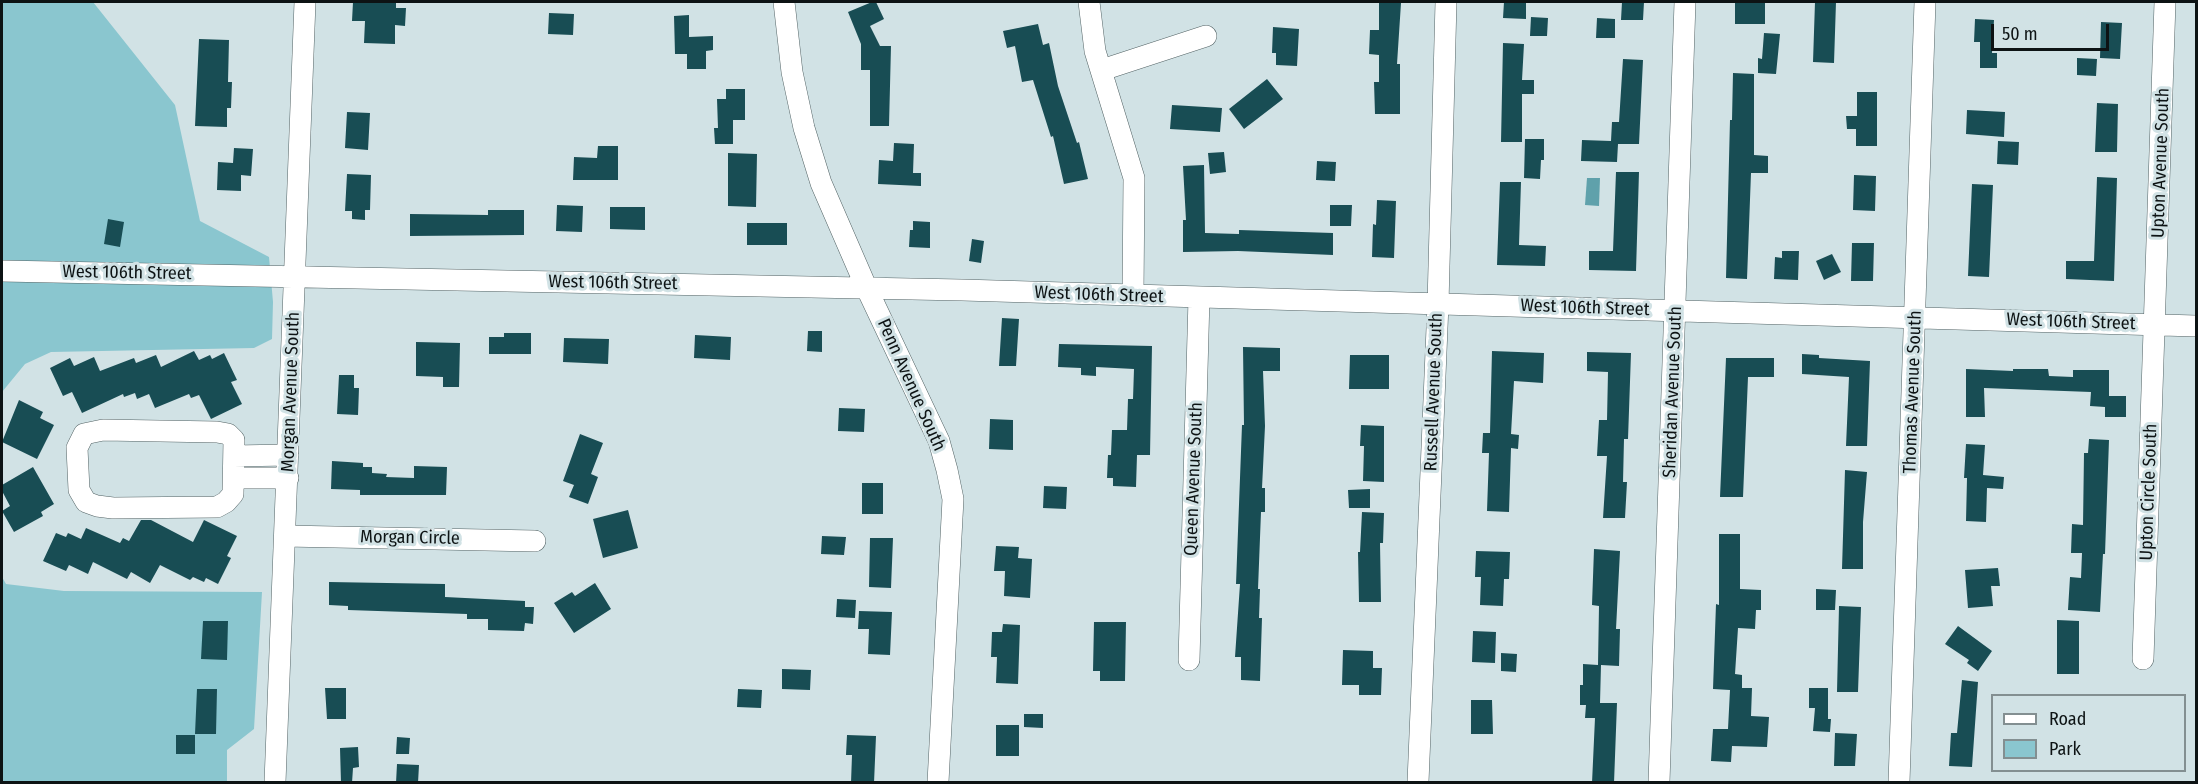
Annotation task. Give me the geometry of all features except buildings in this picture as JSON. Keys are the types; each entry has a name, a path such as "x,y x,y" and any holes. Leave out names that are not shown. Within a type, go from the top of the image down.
{"street":[{"name":"Morgan Avenue South","path":"276,783 305,2"},
{"name":"Penn Avenue South","path":"784,2 792,72 804,128 822,183 867,289 939,441 947,470 952,499 938,783"},
{"path":"1089,2 1095,51 1134,178 1133,296"},
{"name":"Russell Avenue South","path":"1418,783 1437,304 1446,2"},
{"name":"Sheridan Avenue South","path":"1659,783 1685,2"},
{"name":"Thomas Avenue South","path":"1899,783 1925,2"},
{"name":"Upton Avenue South","path":"2156,324 2165,2"},
{"path":"1102,70 1206,36"},
{"name":"West 106th Street","path":"2,271 867,289 2196,326"},
{"name":"Queen Avenue South","path":"1189,660 1199,298"},
{"name":"Upton Circle South","path":"2143,659 2156,324"},
{"path":"103,430 217,432 228,435 234,440 234,456 233,494 218,507 113,508 86,502 79,490 77,448 84,434 103,430"},
{"path":"234,456 288,455"},
{"path":"234,478 288,478"},
{"name":"Morgan Circle","path":"285,536 535,541"}],"green space":[{"path":"2,2 93,2 175,105 200,221 269,257 273,302 272,339 254,348 51,352 25,364 2,392"},
{"path":"2,577 6,584 64,591 262,592 254,729 227,750 227,782 2,782"}],"shaded area":[{"path":"1587,178 1600,178 1599,206 1585,205"}]}
